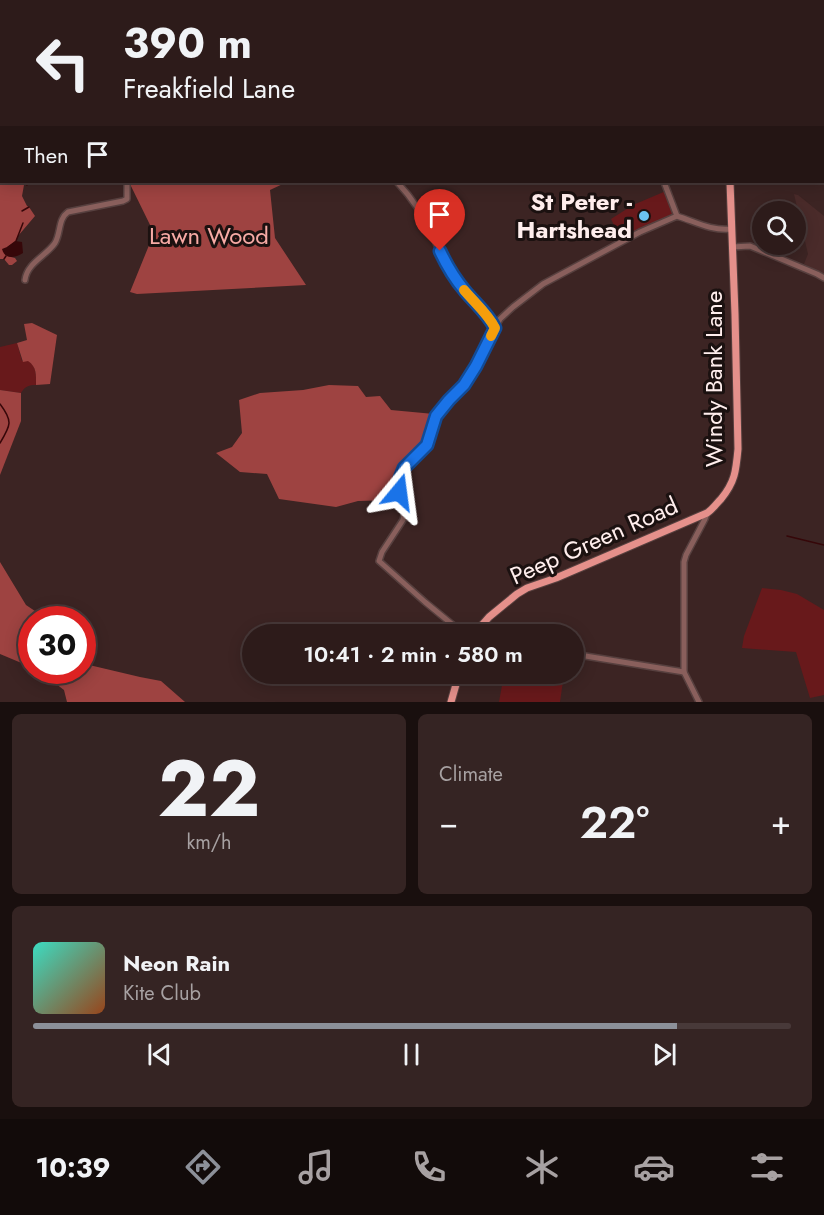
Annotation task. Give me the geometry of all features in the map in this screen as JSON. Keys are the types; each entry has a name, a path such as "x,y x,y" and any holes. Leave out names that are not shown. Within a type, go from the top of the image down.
{"main road":[{"name":"Windy Bank Lane","path":"707,513 730,487 736,470 738,449 729,183"},
{"name":"Peep Green Road","path":"483,624 527,588 556,578 707,513"},
{"path":"451,702 456,684"}],"street":[{"path":"25,280 31,267 57,240 64,215 68,212 127,199 126,183"},
{"path":"398,183 414,200 448,269 489,317 495,328"},
{"path":"664,183 677,216"},
{"path":"452,624 379,561 382,552 403,520 399,492 400,478 404,468 427,445 436,416 464,385 500,319 543,284 640,232 677,216 709,228 731,229"},
{"path":"732,247 750,246 824,278"},
{"path":"489,317 495,320 500,319"},
{"name":"Windy Bank Lane","path":"699,702 684,672 684,562 707,513"},
{"path":"584,656 684,672"}],"shaded area":[{"path":"666,191 674,213 621,239 611,219 633,205"},
{"path":"794,194 805,201 796,201"},
{"path":"806,201 824,216 824,276 804,264 808,254"},
{"path":"15,241 22,242 23,253 14,257 5,255 2,249"},
{"path":"17,343 22,361 28,360 31,363 36,375 36,385 27,386 21,393 0,390 0,347"},
{"path":"762,588 797,594 824,610 824,695 810,698 796,652 742,648 744,636"},
{"path":"502,684 563,684 560,702 499,702"}],"green space":[{"path":"0,183 27,183 24,185 22,196 35,216 16,241 7,247 7,256 17,261 9,265 4,259 0,259"},
{"name":"Lawn Wood","path":"129,183 285,183 270,190 275,238 306,285 137,294 130,292 154,233"},
{"path":"32,323 57,335 50,384 36,385 34,369 28,361 23,362 17,343 27,340 24,324"},
{"path":"329,385 358,386 366,397 380,396 391,410 434,414 428,437 402,469 394,500 358,501 336,507 279,499 267,474 240,472 216,453 232,447 242,433 239,400 260,393 303,390"},
{"path":"0,390 21,393 21,421 0,475"},
{"path":"0,562 28,606 18,606 18,662 0,654"},
{"path":"96,667 161,681 185,702 67,702 64,690 56,684 96,684"}],"waterway":[{"path":"22,211 29,207"},
{"path":"16,241 23,223"},
{"path":"0,404 9,419 8,427 0,443"},
{"path":"787,536 824,545"}],"slow traffic":[{"path":"464,290 489,317 495,328 491,336"}],"place":[{"name":"St Peter - Hartshead","path":"644,216"}],"route":[{"path":"399,492 400,478 404,468 427,445 436,416 464,385 495,328 489,317 448,269 440,251"}]}
